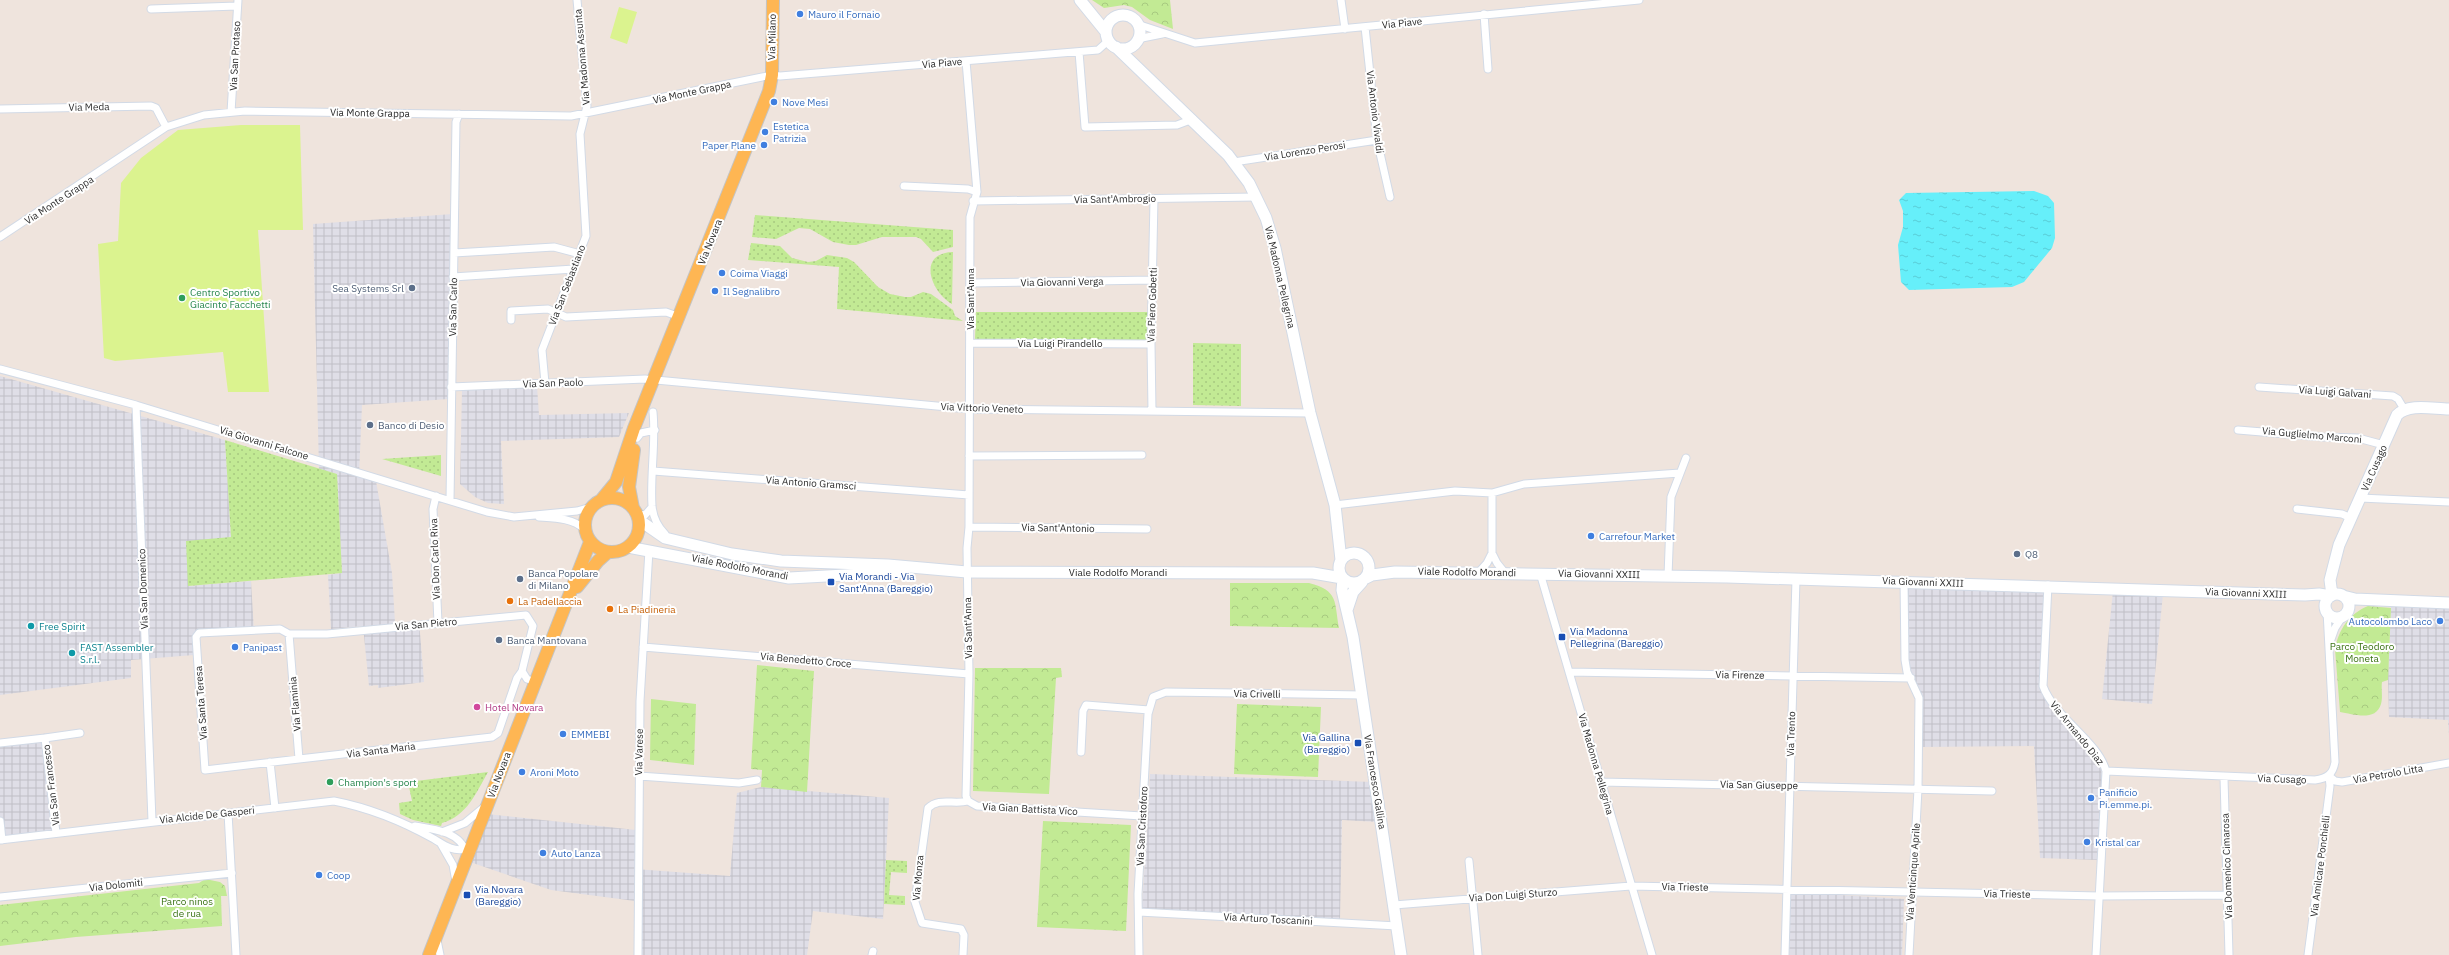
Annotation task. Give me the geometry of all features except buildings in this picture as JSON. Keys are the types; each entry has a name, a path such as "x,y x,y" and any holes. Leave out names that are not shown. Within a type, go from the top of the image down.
{"main road":[{"name":"Via Milano","path":"772,75 773,0"},
{"name":"Via Novara","path":"636,514 630,497 630,476 637,438 648,410 654,380 769,91 772,75"},
{"name":"Via Novara","path":"602,499 616,482 634,428 648,410"},
{"path":"619,498 636,514 637,535 628,547 622,550 608,552 601,550 590,542 584,529 584,521 591,506 602,499 619,498"},
{"name":"Via Novara","path":"429,955 456,886 468,850 490,800 590,542"},
{"name":"Via Novara","path":"570,595 598,561 608,552"}],"street":[{"name":"Via Madonna Assunta","path":"577,0 586,94 585,114"},
{"name":"Via Madonna Pellegrina","path":"1080,0 1110,40 1193,119 1234,162 1257,197 1266,218 1275,248 1310,413 1335,505 1340,534 1341,562"},
{"path":"1341,0 1345,29"},
{"name":"Via Piave","path":"1137,24 1195,43 1639,0"},
{"path":"150,9 237,3"},
{"name":"Via San Protaso","path":"232,112 237,3"},
{"path":"1090,12 1112,19"},
{"path":"1484,14 1488,69"},
{"path":"1136,41 1128,48 1110,40 1107,24 1112,19 1125,15 1134,20 1137,24 1136,58 1140,69"},
{"name":"Via Antonio Vivaldi","path":"1365,27 1377,140 1390,197"},
{"name":"Via Piave","path":"1136,41 1148,35 1166,34"},
{"name":"Via Piave","path":"772,75 780,76 1080,52 1098,50 1110,40"},
{"path":"1080,52 1085,127 1177,125 1193,119"},
{"name":"Via Sant'Anna","path":"966,61 977,192 973,201 970,217 971,283 969,527 967,572 969,674 965,790 968,800"},
{"name":"Via Monte Grappa","path":"0,237 166,127 196,117 232,112 585,114 772,75"},
{"name":"Via Meda","path":"0,109 151,106 156,108 166,127"},
{"name":"Via San Carlo","path":"450,500 456,122 459,114"},
{"name":"Via San Sebastiano","path":"545,383 542,350 586,236 580,134 585,114"},
{"name":"Via Lorenzo Perosi","path":"1234,162 1377,140"},
{"path":"904,186 968,189 977,192"},
{"name":"Via Sant'Ambrogio","path":"973,201 1257,197"},
{"name":"Via Piero Gobetti","path":"1152,411 1151,344 1154,199"},
{"path":"454,253 554,247 580,254"},
{"path":"453,277 574,269"},
{"name":"Via Giovanni Verga","path":"971,283 1153,280"},
{"path":"512,320 511,311 548,309 566,317 666,312 680,317"},
{"name":"Via Luigi Pirandello","path":"970,343 1151,344"},
{"name":"Via Giovanni Falcone","path":"0,368 136,405 500,515 562,519 581,525 584,529"},
{"name":"Via Vittorio Veneto","path":"654,380 969,409 1310,413"},
{"name":"Via San Paolo","path":"451,387 654,380"},
{"name":"Via Luigi Galvani","path":"2259,387 2393,396 2398,399 2404,409"},
{"name":"Via San Domenico","path":"136,405 152,821"},
{"path":"2404,409 2449,409"},
{"name":"Via Cusago","path":"2328,648 2335,628 2345,615 2349,604 2336,596 2330,580 2333,564 2351,518 2397,416 2404,409"},
{"path":"648,410 654,430 652,507 660,529 674,540"},
{"path":"637,438 641,433 654,430"},
{"name":"Via Guglielmo Marconi","path":"2238,430 2322,438 2358,438 2384,445"},
{"path":"969,456 1142,456"},
{"path":"1668,576 1669,511 1673,487 1686,458"},
{"name":"Via Antonio Gramsci","path":"653,471 969,495"},
{"path":"1335,505 1455,491 1492,493 1524,484 1680,473"},
{"path":"1492,493 1492,553 1497,563 1505,573"},
{"name":"Via Don Carlo Riva","path":"436,496 433,508 438,623"},
{"path":"2360,498 2449,502"},
{"name":"Via Giovanni Falcone","path":"527,516 577,511 591,506"},
{"path":"636,514 647,514 652,507"},
{"path":"2297,509 2342,514 2351,518"},
{"name":"Viale Rodolfo Morandi","path":"636,514 655,532 674,540 732,554 781,561 888,565 967,572 1312,573 1343,578"},
{"name":"Via Sant'Antonio","path":"969,527 1147,529"},
{"name":"Via Madonna Pellegrina","path":"1340,534 1346,547 1356,553"},
{"name":"Viale Rodolfo Morandi","path":"628,547 789,578 924,569"},
{"name":"Via Varese","path":"638,955 639,776 643,647 649,550"},
{"path":"1347,610 1351,595 1364,580 1370,569 1367,560 1356,553 1350,554 1341,562 1343,578 1354,584 1364,580"},
{"path":"1479,572 1487,563 1492,553"},
{"name":"Viale Rodolfo Morandi","path":"1367,560 1395,572"},
{"name":"Viale Rodolfo Morandi","path":"1312,573 1341,562"},
{"name":"Viale Rodolfo Morandi","path":"1364,580 1372,574 1395,572 1540,573"},
{"name":"Via Madonna Pellegrina","path":"1540,573 1652,955"},
{"name":"Via Giovanni XXIII","path":"1540,573 2048,585 2306,595 2319,594 2372,599 2449,603"},
{"name":"Via Francesco Gallina","path":"1343,578 1342,590 1362,695 1401,955"},
{"name":"Via Trento","path":"1787,888 1796,579"},
{"name":"Via Venticinque Aprile","path":"1904,581 1904,660 1907,672 1919,698 1918,789 1913,892 1910,901 1909,955"},
{"name":"Via Armando Diaz","path":"2048,585 2043,686 2050,699 2100,758 2106,771 2096,955"},
{"name":"Via Giovanni XXIII","path":"2306,595 2322,604 2326,610"},
{"name":"Via Cusago","path":"2106,771 2224,778 2315,780 2329,776 2334,770 2335,762 2326,610 2327,600 2336,596"},
{"path":"2326,610 2335,618 2345,615 2372,599"},
{"name":"Via San Pietro","path":"196,636 199,633 280,629 289,634 327,634 526,615 533,626 532,634 521,666 522,672"},
{"name":"Via Flaminia","path":"289,634 299,759"},
{"name":"Via Santa Teresa","path":"196,636 206,770"},
{"name":"Via Benedetto Croce","path":"643,647 969,674"},
{"path":"522,672 527,679 536,682"},
{"name":"Via Santa Maria","path":"206,770 492,737 498,733 517,678 522,672"},
{"name":"Via Firenze","path":"1569,672 1911,678"},
{"name":"Via Crivelli","path":"1153,697 1166,692 1362,695"},
{"name":"Via San Cristoforo","path":"1139,955 1142,816 1149,710 1153,697"},
{"path":"1081,752 1083,711 1086,705 1149,710"},
{"name":"Via San Francesco","path":"0,743 80,733"},
{"name":"Via San Francesco","path":"45,738 56,833"},
{"path":"270,762 274,808"},
{"name":"Via Petrolo Litta","path":"2329,776 2335,781 2342,782 2449,763"},
{"path":"639,776 740,783 757,780"},
{"name":"Via Amilcare Ponchielli","path":"2308,955 2330,786 2329,776"},
{"name":"Via Domenico Cimarosa","path":"2224,778 2229,955"},
{"name":"Via San Giuseppe","path":"1601,782 1918,789"},
{"path":"1918,789 1992,791"},
{"path":"442,832 465,823 478,814 490,800"},
{"name":"Via Gian Battista Vico","path":"925,814 928,808 935,802 962,803 968,800 978,806 1142,816"},
{"name":"Via Alcide De Gasperi","path":"1,840 152,821 334,801 365,808 411,826 452,849 468,850"},
{"path":"228,813 236,955"},
{"name":"Via Monza","path":"925,814 916,907 922,923 957,927 961,929 964,935 963,955"},
{"path":"0,821 1,840"},
{"name":"Via Alcide De Gasperi","path":"411,826 442,832 461,841 468,850"},
{"path":"440,842 453,865 456,886"},
{"path":"1469,861 1478,955"},
{"name":"Via Dolomiti","path":"0,897 232,873"},
{"name":"Via Don Luigi Sturzo","path":"1394,905 1632,886"},
{"name":"Via Trieste","path":"1632,886 1787,888 2099,896 2228,895"},
{"path":"1785,955 1787,888"},
{"name":"Via Arturo Toscanini","path":"1139,912 1397,926"},
{"path":"438,933 440,955"}],"shaded area":[{"path":"453,214 449,399 362,405 359,476 376,481 392,573 395,623 419,621 424,682 378,688 378,685 369,686 363,626 331,629 328,575 342,573 337,474 319,469 313,224"},
{"path":"0,376 225,440 231,537 188,586 251,581 254,632 193,634 194,655 131,660 131,678 0,695"},
{"path":"537,386 539,415 629,413 619,437 501,441 504,504 488,503 475,497 460,484 462,390"},
{"path":"1907,584 2045,588 2039,687 2043,696 2100,764 2102,776 2098,860 2040,858 2034,746 1921,747 1921,696 1909,671 1907,659"},
{"path":"2113,591 2163,594 2152,704 2102,699"},
{"path":"2391,604 2449,606 2449,736 2448,720 2389,717 2388,680"},
{"path":"49,733 60,836 0,844 0,740"},
{"path":"1150,774 1372,782 1378,822 1342,820 1340,919 1142,909"},
{"path":"761,787 889,798 883,919 813,911 807,955 634,955 635,901 551,890 470,862 487,814 636,830 635,869 730,876 737,793"},
{"path":"1790,892 1904,899 1902,955 1788,955"}],"green space":[{"path":"1092,0 1170,0 1173,29 1150,20 1132,7 1124,5 1104,8"},
{"path":"619,7 637,12 627,44 610,38"},
{"name":"Centro Sportivo Giacinto Facchetti","path":"241,125 300,125 303,230 258,230 269,392 228,392 223,352 115,361 104,358 98,244 118,241 121,183 141,158 178,130"},
{"path":"755,215 953,230 953,247 933,252 921,239 916,237 882,237 856,245 849,245 833,242 810,229 799,228 776,239 752,237"},
{"path":"751,243 780,246 792,258 808,262 816,261 827,255 847,258 854,262 878,287 890,294 911,297 923,292 931,294 953,310 955,316 963,321 837,309 839,267 748,260"},
{"path":"953,252 952,304 944,298 933,282 931,265 935,259 942,254"},
{"path":"976,312 1149,312 1148,342 975,339"},
{"path":"1193,343 1241,344 1241,406 1193,405"},
{"path":"225,440 337,474 342,573 188,586 186,541 231,537"},
{"path":"441,455 441,476 382,459"},
{"path":"1230,583 1309,583 1326,590 1333,598 1339,628 1230,626"},
{"name":"Parco Teodoro Moneta","path":"2368,606 2391,608 2388,680 2382,682 2382,699 2378,710 2364,716 2340,712 2335,649 2339,635 2346,623 2355,613"},
{"path":"757,665 814,671 807,792 761,787 762,770 751,769"},
{"path":"975,668 1061,668 1062,677 1056,678 1049,794 973,791"},
{"path":"651,699 696,704 694,765 650,760"},
{"path":"1237,704 1321,707 1318,777 1234,774"},
{"path":"488,772 470,803 458,815 451,820 442,823 441,826 413,820 400,814 399,803 412,801 408,782"},
{"path":"1043,821 1131,825 1126,931 1037,927"},
{"path":"886,860 907,861 907,873 891,872 889,895 905,896 905,905 884,904"},
{"name":"Parco ninos de rua","path":"205,879 220,882 225,886 227,896 221,896 222,926 76,937 0,946 0,905 199,883"}],"water":[{"path":"2034,191 2048,196 2054,203 2055,238 2052,248 2024,282 2012,287 1909,290 1901,282 1898,245 1903,227 1903,211 1899,200 1906,193"}],"place":[{"name":"Mauro il Fornaio","path":"800,14"},
{"name":"Nove Mesi","path":"774,102"},
{"name":"Estetica Patrizia","path":"765,132"},
{"name":"Paper Plane","path":"764,145"},
{"name":"Coima Viaggi","path":"722,273"},
{"name":"Sea Systems Srl","path":"412,288"},
{"name":"Il Segnalibro","path":"715,291"},
{"name":"Centro Sportivo Giacinto Facchetti","path":"182,298"},
{"name":"Banco di Desio","path":"370,425"},
{"name":"Carrefour Market","path":"1591,536"},
{"name":"Q8","path":"2017,554"},
{"name":"Banca Popolare di Milano","path":"520,579"},
{"name":"Via Morandi - Via Sant'Anna (Bareggio)","path":"831,582"},
{"name":"La Padellaccia","path":"510,601"},
{"name":"La Piadineria","path":"610,609"},
{"name":"Autocolombo Laco","path":"2440,621"},
{"name":"Free Spirit","path":"31,626"},
{"name":"Via Madonna Pellegrina (Bareggio)","path":"1562,637"},
{"name":"Banca Mantovana","path":"499,640"},
{"name":"Panipast","path":"235,647"},
{"name":"FAST Assembler S.r.l.","path":"72,653"},
{"name":"Hotel Novara","path":"477,707"},
{"name":"EMMEBI","path":"563,734"},
{"name":"Via Gallina (Bareggio)","path":"1358,743"},
{"name":"Aroni Moto","path":"522,772"},
{"name":"Champion's sport","path":"330,782"},
{"name":"Panificio Pi.emme.pi.","path":"2091,798"},
{"name":"Kristal car","path":"2087,842"},
{"name":"Auto Lanza","path":"543,853"},
{"name":"Coop","path":"319,875"},
{"name":"Via Novara (Bareggio)","path":"467,895"}]}
